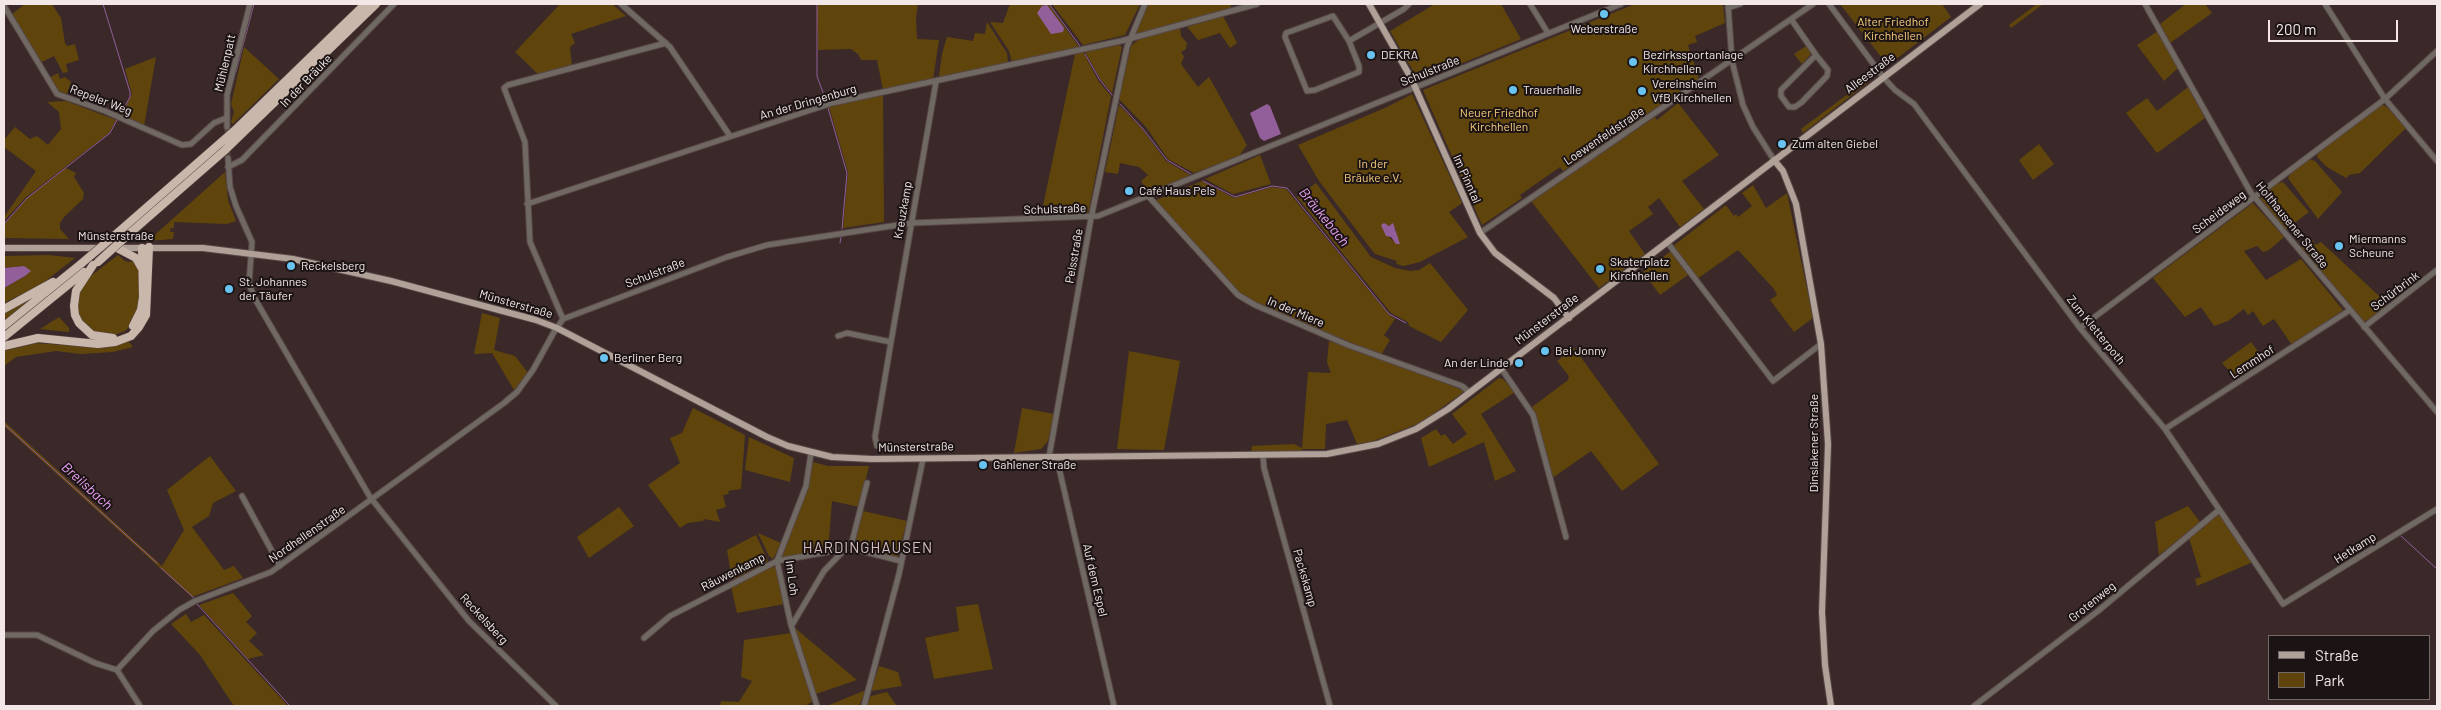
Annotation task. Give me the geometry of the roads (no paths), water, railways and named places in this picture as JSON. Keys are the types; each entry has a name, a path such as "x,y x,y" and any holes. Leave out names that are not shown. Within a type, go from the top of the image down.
{"highway":[{"path":"4,326 80,265 234,131 365,4"},
{"path":"4,337 95,263 224,151 376,4"},
{"path":"95,263 76,290 74,306 79,323 88,332 100,338 122,336 137,322 143,297 142,276 141,264 136,258 117,248"},
{"path":"142,276 146,248"},
{"path":"4,346 38,338 98,344 115,342 130,336 139,327 146,315 146,248"},
{"path":"4,309 80,265"}],"main road":[{"name":"Im Pinntal","path":"1369,4 1416,88 1480,233 1501,258 1554,298 1569,318"},
{"name":"Alleestraße","path":"1774,160 1980,4"},
{"name":"Dinslakener Straße","path":"1774,160 1777,170 1788,184 1796,204 1821,344 1828,444 1822,612 1825,664 1831,706"},
{"name":"Münsterstraße","path":"4,248 203,248 330,266 527,318 557,328 767,437 811,453 854,459 1327,454 1378,444 1416,429 1470,393 1774,160"}],"street":[{"name":"Mühlenpatt","path":"227,127 227,95 250,4"},
{"name":"In der Bräuke","path":"228,167 242,160 394,4"},
{"path":"621,4 666,43 730,136"},
{"name":"Pelsstraße","path":"1049,457 1091,218 1129,38 1146,4"},
{"name":"An der Dringenburg","path":"528,204 832,103 936,82 1129,38 1256,4"},
{"path":"1349,40 1406,8 1409,4"},
{"path":"1530,4 1548,33"},
{"name":"Schulstraße","path":"564,319 727,256 767,245 911,223 1091,218 1149,197 1613,5 1621,4"},
{"path":"1740,4 1728,6 1732,61 1748,118 1774,160"},
{"name":"Loewenfeldstraße","path":"1480,233 1732,61 1791,19 1803,6 1813,4"},
{"name":"Zum Kletterpoth","path":"1829,4 1883,77 1895,90 1914,104 2080,328 2164,429 2283,604"},
{"name":"Holthausener Straße","path":"2145,4 2254,198 2437,412"},
{"path":"2325,4 2385,99 2437,161"},
{"name":"Repeler Weg","path":"4,6 58,94 105,111 182,145 191,144 214,122 226,118"},
{"path":"1333,16 1349,40 1360,71 1315,90 1307,91 1285,37 1286,33 1333,16"},
{"path":"1791,19 1828,70 1828,76 1802,102 1795,107 1789,108 1780,96 1781,90 1816,55"},
{"path":"557,328 564,319 530,242 525,142 504,92 508,85 666,43"},
{"name":"Scheideweg","path":"2080,328 2385,99 2437,52"},
{"name":"Kreuzkamp","path":"877,446 875,436 890,342 936,82"},
{"path":"228,158 230,187 252,242 252,254"},
{"name":"In der Miere","path":"1149,197 1238,295 1255,305 1348,345 1462,386 1470,393"},
{"path":"1667,242 1773,381 1821,344"},
{"name":"Reckelsberg","path":"252,254 249,284 255,299 373,500 469,621 556,706"},
{"name":"Schürbrink","path":"2364,327 2437,270"},
{"name":"Lemmhof","path":"2164,429 2350,310"},
{"name":"Nordhellenstraße","path":"117,670 153,631 187,605 271,572 373,500 517,392 533,370 557,328"},
{"path":"838,336 848,333 890,342"},
{"path":"1501,368 1532,415 1566,537"},
{"name":"Im Loh","path":"811,453 806,486 778,561 791,625 817,706"},
{"name":"Packskamp","path":"1263,456 1264,468 1330,706"},
{"name":"Auf dem Espel","path":"1058,457 1114,706"},
{"path":"864,706 902,561 923,459"},
{"path":"791,625 824,571 852,542 867,483"},
{"path":"242,496 280,566"},
{"name":"Hetkamp","path":"2283,604 2437,509"},
{"name":"Grotenweg","path":"1974,706 2098,611 2220,510"},
{"name":"Räuwenkamp","path":"644,638 670,616 778,561 850,548 902,561"},
{"path":"4,634 37,635 95,663 117,670 140,706"}],"waterway":[{"path":"103,4 130,92 130,97 121,114"},
{"path":"236,72 254,4"},
{"path":"817,4 817,76 826,101"},
{"name":"Bräukebach","path":"1049,4 1080,46"},
{"name":"Bräukebach","path":"1085,54 1100,80 1112,95"},
{"name":"Bräukebach","path":"1120,104 1143,129 1167,160 1191,174"},
{"path":"828,108 847,173 842,229"},
{"name":"Breilsbach","path":"4,224 27,198 110,133 117,120"},
{"name":"Bräukebach","path":"1203,181 1235,197 1272,186 1287,188 1389,314 1406,323"},
{"path":"840,243 841,237"},
{"name":"Breilsbach","path":"4,424 157,563"},
{"path":"2401,536 2437,569"},
{"name":"Breilsbach","path":"161,568 194,598"},
{"name":"Breilsbach","path":"197,604 290,706"}],"tunnel":[{"path":"227,127 228,158"}],"place":[{"name":"Weberstraße","path":"1604,14"},
{"name":"DEKRA","path":"1371,55"},
{"name":"Bezirkssportanlage Kirchhellen","path":"1633,62"},
{"name":"Trauerhalle","path":"1513,90"},
{"name":"Vereinsheim VfB Kirchhellen","path":"1642,91"},
{"name":"Zum alten Giebel","path":"1782,144"},
{"name":"Café Haus Pels","path":"1129,191"},
{"name":"Miermanns Scheune","path":"2339,246"},
{"name":"Reckelsberg","path":"291,266"},
{"name":"Skaterplatz Kirchhellen","path":"1600,269"},
{"name":"St. Johannes der Täufer","path":"229,289"},
{"name":"Bei Jonny","path":"1545,351"},
{"name":"Berliner Berg","path":"604,358"},
{"name":"An der Linde","path":"1519,363"},
{"name":"Gahlener Straße","path":"983,465"}],"district":[{"name":"HARDINGHAUSEN","path":"868,548"}],"park label":[{"name":"Alter Friedhof Kirchhellen","path":"1893,29"},
{"name":"Neuer Friedhof Kirchhellen","path":"1499,120"},
{"name":"In der Bräuke e.V.","path":"1373,171"}]}
